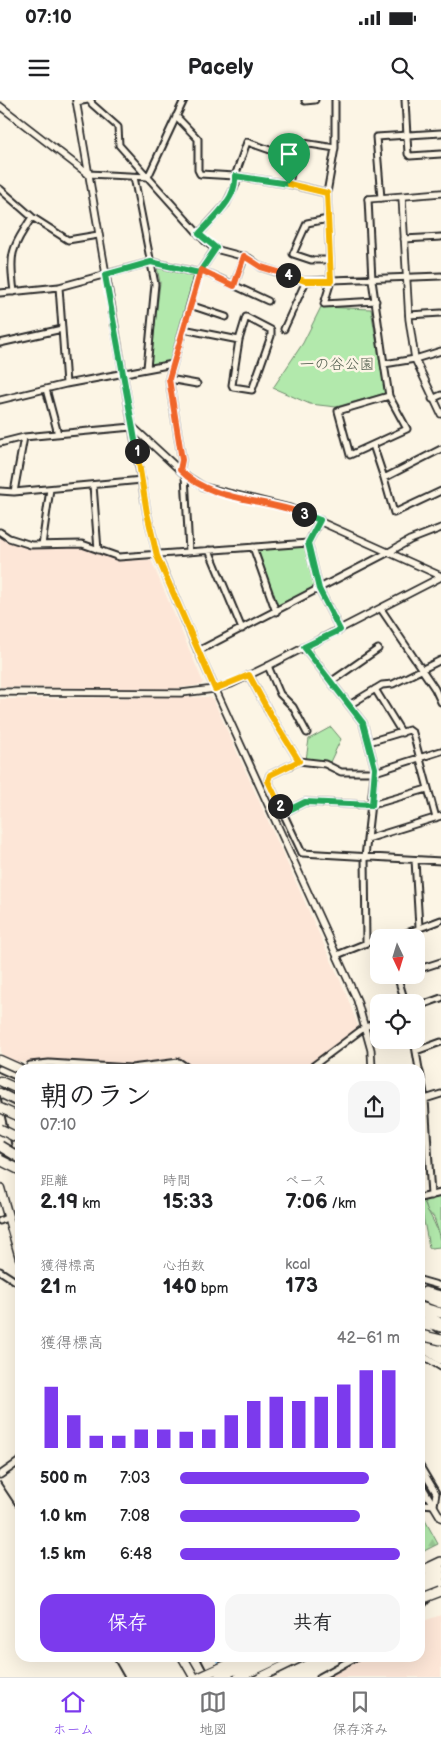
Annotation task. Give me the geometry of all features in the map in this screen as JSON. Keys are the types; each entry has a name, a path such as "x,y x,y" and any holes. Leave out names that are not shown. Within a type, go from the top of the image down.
{"highway":[{"path":"0,1129 15,1136"},
{"path":"0,1145 15,1151"},
{"path":"0,1145 15,1155"},
{"path":"0,1160 15,1168"},
{"path":"425,1294 441,1299"},
{"path":"425,1308 441,1313"},
{"path":"425,1322 441,1327"},
{"path":"425,1336 441,1340"},
{"path":"425,1342 441,1350"},
{"path":"425,1348 441,1359"},
{"path":"425,1570 441,1562"},
{"path":"425,1582 441,1574"},
{"path":"425,1591 441,1583"},
{"path":"425,1597 439,1591"},
{"path":"220,1677 251,1662"},
{"path":"239,1677 271,1662"}],"main road":[{"path":"0,1060 15,1067"},
{"path":"0,1081 15,1088"},
{"path":"0,1093 15,1100"},
{"path":"0,1108 15,1115"},
{"path":"0,1188 15,1241"},
{"path":"425,1314 441,1323"},
{"path":"425,1329 441,1340"},
{"path":"425,1578 441,1570"},
{"path":"185,1662 194,1677"},
{"path":"200,1677 233,1662"},
{"path":"262,1677 292,1662"}],"street":[{"path":"371,1064 365,1027 357,1000 215,689 157,556 147,513 76,101 90,100 118,127 120,145 199,234 216,248 244,256 261,267 306,281 441,276"},
{"path":"148,177 184,100"},
{"path":"305,101 315,100"},
{"path":"335,100 335,148 327,193 331,281 324,304 376,301"},
{"path":"405,100 408,154 410,156 441,154"},
{"path":"0,106 88,174 148,177"},
{"path":"176,116 198,140 198,173 289,184 327,193"},
{"path":"380,198 376,137 441,133"},
{"path":"199,234 226,204 236,184 235,176 247,142 293,158"},
{"path":"289,184 297,142 335,148"},
{"path":"134,177 155,284 147,368"},
{"path":"0,189 32,217 68,240 98,235"},
{"path":"389,396 338,411 350,455 407,429 389,396 372,280 368,199 441,193"},
{"path":"402,197 409,315 415,359 432,400 441,414"},
{"path":"14,292 10,261 13,246 32,217"},
{"path":"328,219 307,223 293,254 311,260 330,260"},
{"path":"404,239 441,237"},
{"path":"189,552 182,460 169,379 200,272 216,248"},
{"path":"234,286 244,256"},
{"path":"0,293 59,287 151,262 200,272 268,301"},
{"path":"284,329 306,281"},
{"path":"59,287 66,384"},
{"path":"190,305 226,317"},
{"path":"409,315 441,313"},
{"path":"246,317 270,330 271,336 252,390 233,387 232,385 239,340 246,317"},
{"path":"0,343 62,329"},
{"path":"183,329 239,340"},
{"path":"384,364 415,359 441,351"},
{"path":"0,400 123,372 173,364"},
{"path":"169,379 197,384"},
{"path":"46,389 58,434"},
{"path":"432,400 441,395"},
{"path":"0,443 24,437 132,427 182,472 211,490 278,504 320,520 441,576"},
{"path":"14,492 24,437"},
{"path":"374,445 394,513 441,490"},
{"path":"384,478 441,449"},
{"path":"0,491 14,492 142,480"},
{"path":"93,485 98,550"},
{"path":"42,545 50,489"},
{"path":"320,520 308,543 319,589 340,630"},
{"path":"198,651 276,612 410,540 441,528"},
{"path":"0,532 9,538 31,545 82,544 119,557 157,556 209,550 308,543"},
{"path":"253,547 276,612"},
{"path":"209,550 242,629"},
{"path":"0,692 181,693 215,689 249,675 340,630 441,576"},
{"path":"381,609 441,702"},
{"path":"304,647 350,704 363,723 369,742 375,772 365,857 366,943"},
{"path":"332,681 378,649"},
{"path":"350,704 382,685 393,684 441,660"},
{"path":"268,666 280,694 293,707 307,733"},
{"path":"249,675 299,761"},
{"path":"375,690 402,733"},
{"path":"367,839 438,817 427,789 413,733 410,730 369,742"},
{"path":"441,751 375,772 341,772 325,764 299,761 270,775 268,781 302,853 441,861"},
{"path":"283,813 305,802 372,805 427,789"},
{"path":"415,860 420,927"},
{"path":"415,929 441,920"},
{"path":"337,955 370,942"},
{"path":"425,967 441,962"},
{"path":"425,1004 441,998"},
{"path":"316,1064 370,1025"},
{"path":"419,1064 416,1051 441,1042"},
{"path":"162,1064 178,1062 181,1064"},
{"path":"0,1069 15,1076"},
{"path":"431,1196 425,1099 441,1094"},
{"path":"425,1197 441,1193"},
{"path":"0,1221 8,1217"},
{"path":"0,1271 15,1282"},
{"path":"425,1281 441,1286"},
{"path":"425,1357 441,1367"},
{"path":"0,1475 15,1464"},
{"path":"425,1474 436,1493 434,1505"},
{"path":"425,1490 441,1518"},
{"path":"425,1504 434,1505"},
{"path":"425,1604 439,1591"},
{"path":"254,1662 262,1677"},
{"path":"320,1677 347,1662"}],"shaded area":[{"path":"0,534 10,541 31,548 82,548 119,560 151,560 203,682 201,685 172,689 0,687"},
{"path":"209,697 213,699 345,991 358,1026 354,1031 310,1064 185,1064 177,1058 141,1064 73,1064 17,1062 1,1054 0,699"},
{"path":"441,1615 441,1677 326,1677 351,1662 425,1662 425,1620"}],"green space":[{"path":"157,267 193,276 194,279 171,362 150,365 160,283"},
{"name":"一の谷公園","path":"321,307 371,309 385,393 336,407 310,404 273,388 303,343"},
{"path":"304,546 307,548 315,585 314,589 277,606 257,552 259,549"},
{"path":"331,727 341,739 330,762 306,760 309,739"},
{"path":"441,1196 441,1239 434,1218 427,1210 425,1200"},
{"path":"425,1204 437,1228 440,1240 440,1247 429,1247 425,1227"},
{"path":"425,1520 438,1544 425,1550"}],"waterway":[{"path":"224,1662 233,1677"}],"railway":[{"path":"0,1096 15,1160"},
{"path":"0,1482 15,1504"},
{"path":"115,1662 124,1677"},
{"path":"202,1662 210,1677"}],"route":[{"path":"289,184 235,176 236,184 226,204 199,234 205,241 216,248 201,270 199,273 151,262 105,275 147,513 157,556 215,689 249,675 299,761 270,775 268,781 283,813 305,802 372,805 375,768 363,723 304,647 340,630 319,589 308,543 320,520 278,504 204,488 180,470 182,460 169,379 201,270 234,286 244,256 261,267 305,281 331,281 327,193 289,184"}]}
